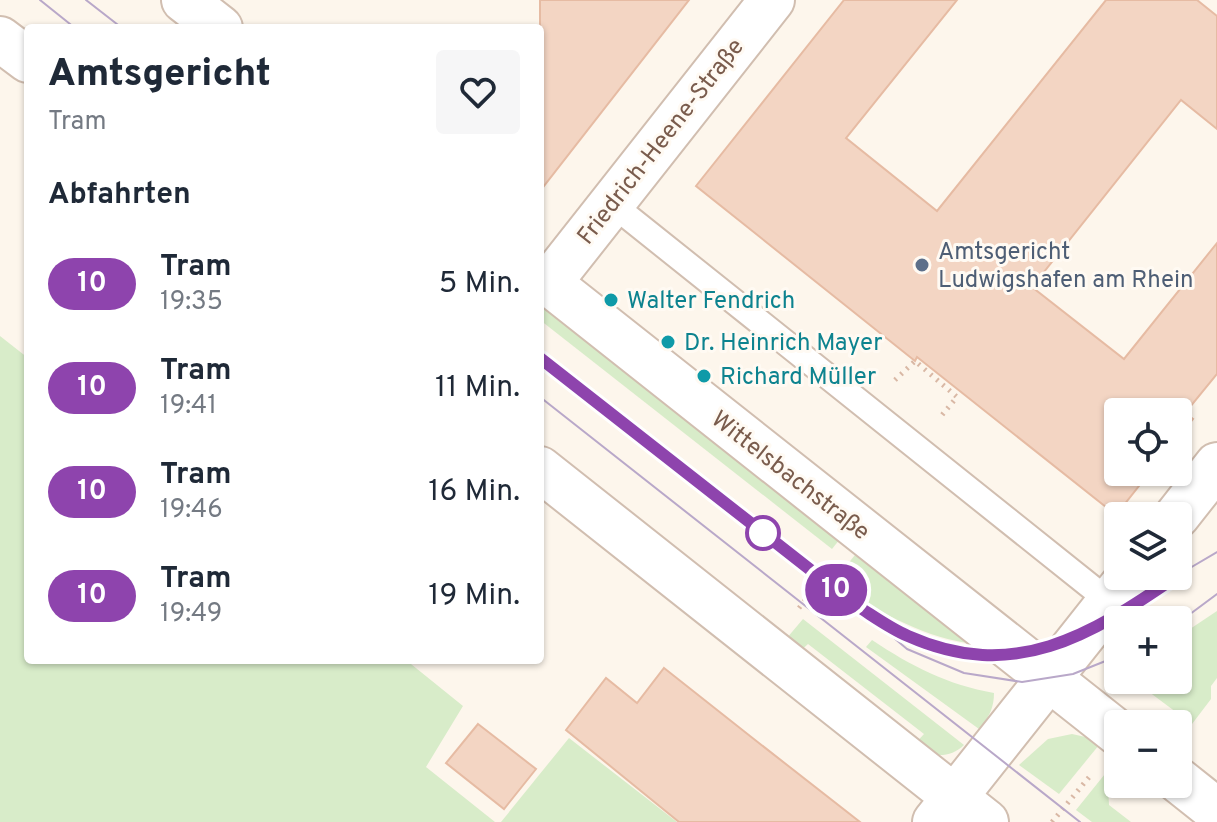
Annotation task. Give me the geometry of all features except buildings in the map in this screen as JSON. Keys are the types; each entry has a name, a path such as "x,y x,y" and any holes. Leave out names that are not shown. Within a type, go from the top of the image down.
{"street":[{"path":"184,0 215,24"},
{"name":"Friedrich-Heene-Straße","path":"545,279 612,204 772,0"},
{"path":"0,39 24,57"},
{"name":"Wittelsbachstraße","path":"545,279 1049,678 1104,744"},
{"path":"1188,502 1217,465"},
{"path":"544,472 765,649 959,814 1049,678 1119,590"},
{"path":"1192,791 1217,811"}],"lane":[{"path":"612,204 1104,577"}],"path":[{"path":"915,361 957,397"},
{"path":"765,649 862,531"},
{"path":"1052,822 1104,754"}],"green space":[{"path":"544,297 844,534 832,549 544,323"},
{"path":"0,336 24,355 24,664 411,664 463,706 426,767 495,822 0,822"},
{"path":"855,555 967,643 914,627 833,582"},
{"path":"1217,611 1217,678 1211,686 1211,699 1192,724 1192,710 1173,710 1152,694 1192,694 1192,628"},
{"path":"803,619 964,745 945,755 925,753 912,747 924,734 808,644 795,656 781,645"},
{"path":"872,640 930,673 994,693 992,708 983,725 979,729 866,647"},
{"path":"1072,734 1090,738 1099,745 1059,794 1019,765 1048,739"},
{"path":"569,738 677,822 501,822"},
{"path":"1104,775 1104,798 1109,798 1109,805 1131,822 1092,822 1076,810"}],"tram line":[{"path":"40,0 70,24"},
{"path":"86,0 117,24"},
{"path":"544,361 907,649 964,673 1022,682 1073,674 1104,662"},
{"name":"10","path":"544,361 854,604 907,636 951,650 995,657 1018,654 1046,648 1084,633 1122,614 1157,590"},
{"path":"544,400 1080,822"},
{"path":"1192,567 1217,552"},
{"path":"892,627 938,646 972,653 1004,654 1035,650 1093,628 1156,590"},
{"path":"1192,613 1217,594"}],"place":[{"name":"Amtsgericht Ludwigshafen am Rhein","path":"922,265"},
{"name":"Walter Fendrich","path":"611,300"},
{"name":"Dr. Heinrich Mayer","path":"668,342"},
{"name":"Richard Müller","path":"704,376"}]}
